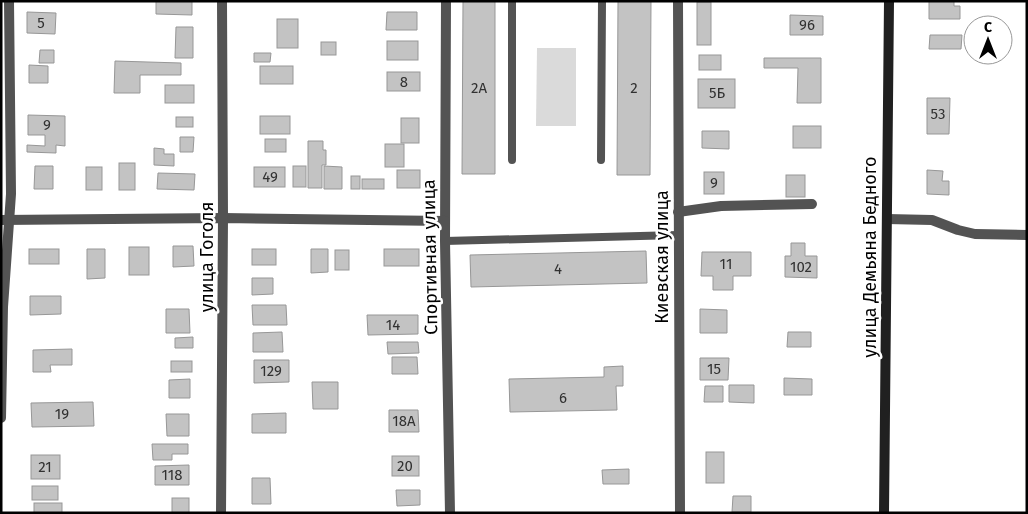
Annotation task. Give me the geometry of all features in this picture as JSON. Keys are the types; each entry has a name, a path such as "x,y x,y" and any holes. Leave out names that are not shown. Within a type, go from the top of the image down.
{"main road":[{"name":"улица Демьяна Бедного","path":"884,513 889,1"}],"street":[{"path":"1,418 5,220 11,194 9,1"},
{"name":"улица Гоголя","path":"221,513 222,1"},
{"name":"Спортивная улица","path":"446,1 445,221 450,513"},
{"name":"Киевская улица","path":"678,1 680,513"},
{"path":"678,212 721,206 812,204"},
{"path":"5,220 223,218 445,221"},
{"path":"887,219 932,220 975,234 1027,235"}],"lane":[{"path":"512,1 512,160"},
{"path":"601,160 602,1"},
{"path":"446,241 678,235"}],"shaded area":[{"path":"537,48 576,48 576,126 536,126"}],"building":[{"path":"156,1 192,1 192,15 156,14"},
{"path":"463,1 495,1 495,174 462,174"},
{"path":"618,1 651,1 650,175 617,175"},
{"path":"929,1 954,1 954,6 960,6 960,19 929,19"},
{"path":"697,2 711,2 711,45 697,45"},
{"path":"27,12 56,13 55,34 27,33"},
{"path":"387,12 417,12 417,30 386,30"},
{"path":"790,15 823,16 823,35 790,35"},
{"path":"277,19 298,19 298,48 277,48"},
{"path":"176,27 193,27 193,58 175,58"},
{"path":"930,35 962,35 961,49 929,49"},
{"path":"387,41 418,41 418,60 387,60"},
{"path":"321,42 336,42 336,55 321,55"},
{"path":"40,50 54,50 54,63 39,63"},
{"path":"254,53 271,53 270,62 254,62"},
{"path":"699,55 721,55 721,70 699,70"},
{"path":"764,58 821,58 821,103 797,103 798,68 764,68"},
{"path":"115,61 181,63 181,75 140,75 140,93 114,93"},
{"path":"29,65 48,66 48,83 29,83"},
{"path":"260,66 293,66 293,84 260,84"},
{"path":"387,72 420,72 420,91 387,91"},
{"path":"698,79 735,79 735,108 698,108"},
{"path":"165,85 194,85 194,103 165,103"},
{"path":"927,98 950,98 949,134 927,134"},
{"path":"28,115 65,116 65,146 56,145 56,153 27,152 27,145 45,146 45,135 28,135"},
{"path":"260,116 290,116 290,134 260,134"},
{"path":"176,117 193,117 193,127 176,127"},
{"path":"401,118 419,118 419,143 401,143"},
{"path":"793,126 821,126 821,148 793,148"},
{"path":"702,131 729,131 729,149 702,148"},
{"path":"180,137 194,137 193,152 180,152"},
{"path":"265,139 286,139 286,152 265,152"},
{"path":"308,141 323,141 323,150 326,150 326,165 322,165 322,188 308,188"},
{"path":"385,144 404,144 404,167 385,167"},
{"path":"154,148 164,149 164,154 174,154 174,166 154,165"},
{"path":"119,163 135,163 135,190 119,190"},
{"path":"35,166 53,166 53,189 34,189"},
{"path":"293,166 306,166 306,187 293,187"},
{"path":"324,166 342,167 342,189 324,189"},
{"path":"86,167 102,167 102,190 86,190"},
{"path":"254,167 285,167 285,187 254,187"},
{"path":"397,170 420,170 420,188 397,188"},
{"path":"927,170 943,171 942,181 949,181 949,195 927,194"},
{"path":"704,172 724,172 724,194 704,194"},
{"path":"158,173 195,174 194,190 157,189"},
{"path":"786,175 805,175 805,197 786,197"},
{"path":"351,176 360,176 360,189 351,189"},
{"path":"362,179 384,179 384,189 362,189"},
{"path":"791,243 805,243 805,256 817,256 817,278 785,277 785,256 791,256"},
{"path":"173,246 193,246 194,266 173,267"},
{"path":"129,247 149,247 149,275 129,275"},
{"path":"29,249 59,249 59,264 29,264"},
{"path":"87,249 105,249 105,278 87,279"},
{"path":"252,249 276,249 276,265 252,265"},
{"path":"311,249 328,249 328,272 311,273"},
{"path":"384,249 419,249 419,266 384,266"},
{"path":"335,250 349,250 349,270 335,270"},
{"path":"646,251 647,283 471,287 470,255"},
{"path":"702,252 751,252 751,276 733,276 733,290 713,290 713,276 701,276"},
{"path":"252,278 273,278 273,294 252,295"},
{"path":"30,296 61,296 61,314 30,315"},
{"path":"252,305 286,305 287,325 253,325"},
{"path":"166,309 189,309 190,333 166,333"},
{"path":"700,309 727,310 727,333 700,333"},
{"path":"367,315 418,315 418,334 368,335"},
{"path":"282,332 283,352 253,352 253,333"},
{"path":"788,332 811,332 811,347 787,347"},
{"path":"193,337 193,348 175,348 175,338"},
{"path":"387,342 418,342 419,353 388,354"},
{"path":"72,349 72,365 50,365 51,372 33,372 33,350"},
{"path":"392,357 417,357 418,374 392,374"},
{"path":"700,358 729,358 728,380 700,380"},
{"path":"254,360 289,360 289,382 254,383"},
{"path":"171,361 192,361 192,372 171,372"},
{"path":"623,366 623,386 616,386 617,410 510,412 509,379 604,377 604,367"},
{"path":"784,378 812,379 812,395 784,395"},
{"path":"190,379 190,398 169,398 169,380"},
{"path":"312,382 338,382 338,409 313,409"},
{"path":"729,385 754,385 754,403 729,402"},
{"path":"705,386 723,386 723,402 704,402"},
{"path":"93,402 94,426 32,427 31,403"},
{"path":"389,410 418,410 419,432 389,432"},
{"path":"286,413 286,433 252,433 252,414"},
{"path":"166,414 189,414 189,436 167,436"},
{"path":"152,444 188,444 188,454 172,454 172,460 153,460"},
{"path":"706,452 724,452 724,483 706,483"},
{"path":"31,455 60,455 60,479 31,479"},
{"path":"392,456 419,456 419,476 392,476"},
{"path":"189,465 189,485 155,485 155,466"},
{"path":"629,469 629,484 603,484 602,470"},
{"path":"252,478 270,478 271,504 252,504"},
{"path":"32,486 58,486 58,500 32,500"},
{"path":"396,490 420,490 420,505 397,506"},
{"path":"733,496 751,496 751,512 732,512"},
{"path":"172,498 189,498 189,513 172,513"},
{"path":"34,503 62,503 62,513 34,513"}]}
